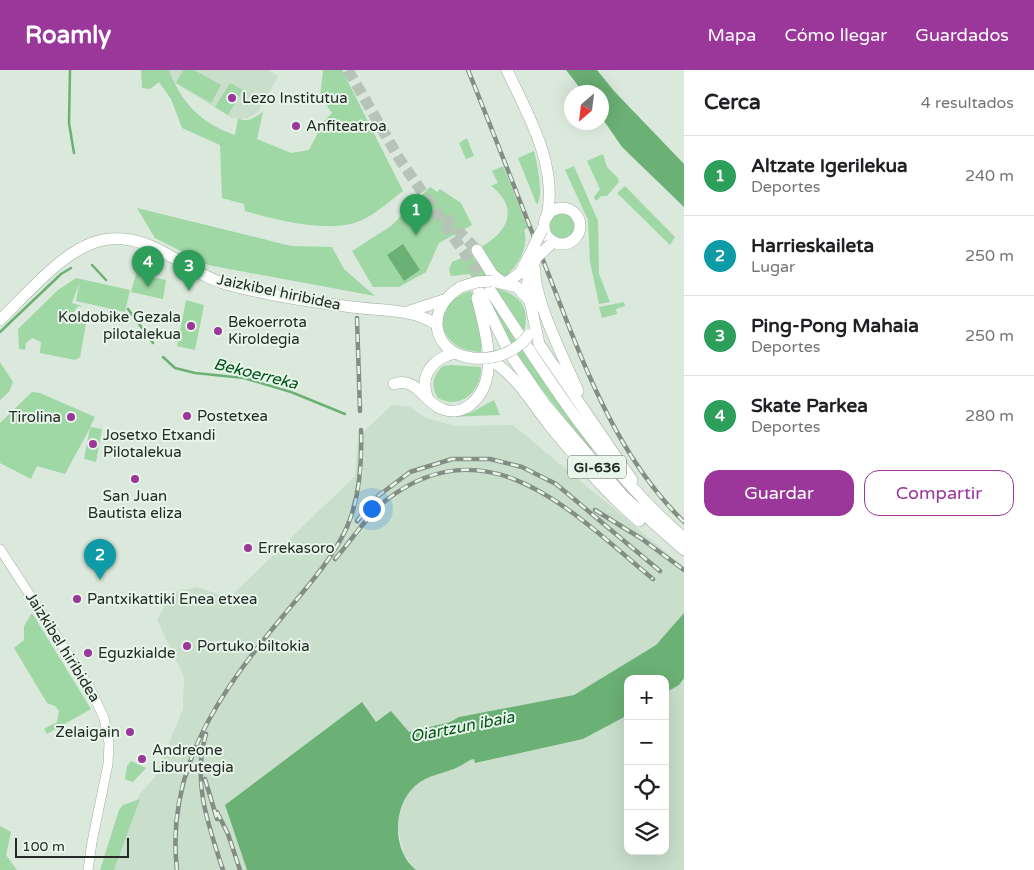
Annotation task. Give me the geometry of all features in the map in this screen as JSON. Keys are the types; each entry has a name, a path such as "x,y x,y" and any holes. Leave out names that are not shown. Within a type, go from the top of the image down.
{"main road":[{"path":"394,384 410,383 440,408 456,411 469,406 481,393 488,369 486,335 477,296 494,285 520,273 534,257 553,244 570,242 578,234 579,221 557,197 554,167 543,148 507,70"},
{"path":"543,148 548,183 545,224 546,233 553,244"},
{"path":"568,210 556,210 545,224 534,257 528,280 531,329 543,351 656,514"},
{"name":"Jaizkibel hiribidea","path":"3,317 76,251 93,243 115,239 148,244 224,283 341,306 404,312"},
{"path":"476,250 492,274 494,285"},
{"path":"534,257 535,285 538,294 585,409"},
{"path":"404,312 425,308 444,300 461,287 477,282 522,292 530,301"},
{"name":"GI-636","path":"494,285 551,383 602,455 683,545"},
{"name":"GI-636","path":"494,285 510,354 544,402 624,496 683,545"},
{"path":"444,300 438,313 436,324 442,341 455,353 498,365 513,380 600,486 660,538 683,545"},
{"path":"404,312 422,316 436,324"},
{"path":"477,358 512,350 521,344 531,329"},
{"path":"429,400 425,387 429,368 440,358 455,353"}],"street":[{"name":"Jaizkibel hiribidea","path":"0,549 88,686 104,718 108,743 108,764 88,870"}],"shaded area":[{"path":"141,70 169,70 180,93 194,111 212,125 235,135 238,118 248,120 263,112 257,139 291,153 309,150 324,121 332,113 320,96 323,70 342,70 403,191 366,218 339,226 306,225 245,211 244,204 222,198 220,145 182,128 171,99 159,82 150,89 142,88"},
{"name":"Lezo Institutua","path":"169,70 268,70 278,76 258,112 247,119 232,118 175,83"},
{"path":"183,70 194,70 221,85 211,103 176,83"},
{"path":"230,83 243,90 228,115 215,107"},
{"path":"467,138 474,156 466,159 459,143"},
{"path":"534,151 540,187 537,205 518,158"},
{"path":"603,154 607,167 618,178 619,182 607,196 601,196 596,201 594,197 600,189 587,161"},
{"path":"503,166 528,228 524,230 525,241 520,258 510,272 511,274 506,276 497,274 481,247 498,234 504,227 507,219 508,211 505,203 500,194 491,186 498,183 492,171"},
{"path":"574,166 598,221 599,274 610,302 599,304 590,262 588,220 565,170"},
{"path":"625,186 675,237 670,245 617,193"},
{"path":"430,187 437,192 440,189 461,203 472,225 439,243 426,272 399,287 373,287 352,251 391,226"},
{"path":"137,208 291,246 332,247 344,269 375,296 208,265 155,238"},
{"path":"562,213 571,217 575,226 571,235 562,239 553,235 549,226 553,217"},
{"path":"471,254 488,276 472,278 470,274 451,276 449,270 452,262"},
{"path":"136,274 166,280 163,299 131,292"},
{"path":"76,278 130,290 125,312 76,301 79,284 72,303 82,306 77,307 73,314 75,318 83,321 82,324 86,324 80,357 75,360 40,353 41,342 32,338 26,343 25,350 19,349 18,329 58,290"},
{"path":"495,288 510,294 521,302 526,315 524,331"},
{"path":"471,291 480,329 481,352 466,350 454,344 443,326 443,315 448,305 457,297"},
{"path":"491,299 593,449 591,450 522,365 489,301"},
{"name":"Koldobike Gezala pilotalekua","path":"186,300 204,305 195,350 177,346"},
{"path":"624,302 625,306 616,309 617,314 602,318 599,307"},
{"path":"0,362 13,382 9,392 0,400"},
{"path":"443,366 481,367 478,384 474,391 462,400 454,402 438,398 433,385 440,369"},
{"path":"32,392 40,393 95,417 90,427 102,429 96,462 84,459 90,428 65,474 37,466 31,479 0,463 0,423"},
{"path":"494,400 500,415 450,417 470,413"},
{"path":"392,405 410,407 426,418 455,426 513,425 684,567 684,613 656,645 574,695 459,717 450,722 409,732 376,722 362,703 225,805 247,870 111,870 139,795 155,777 183,709 184,677 157,620 172,593 197,587 229,598 355,476 358,437"},
{"path":"32,613 91,709 47,734 44,729 57,722 59,711 55,706 47,703 14,648 24,640 24,626"},
{"path":"684,678 684,870 416,870 404,854 397,826 400,812 406,797 414,786 431,775 460,766 474,759 476,763 583,739 624,717 624,855 669,855 669,691 679,685"},
{"path":"131,761 146,768 133,782 125,779 127,766"},
{"path":"140,799 114,870 100,870 119,810 123,805"},
{"path":"0,826 11,832 6,855 17,870 0,870"}],"water":[{"path":"566,70 597,70 614,91 684,164 684,207 622,147 609,128 609,85 578,85"},
{"path":"403,244 420,270 404,281 387,255"},
{"name":"Oiartzun ibaia","path":"684,613 684,678 679,685 669,691 669,675 624,675 624,717 583,739 475,763 474,759 472,759 454,769 425,779 415,786 407,795 402,805 398,829 402,852 416,870 247,870 225,805 362,702 376,722 391,711 409,732 450,722 459,717 574,695 656,645"}],"waterway":[{"path":"70,70 69,123 74,153"},
{"name":"Bekoerreka","path":"92,265 106,280"},
{"name":"Bekoerreka","path":"0,332 61,274 71,268"},
{"name":"Bekoerreka","path":"128,309 153,343"},
{"name":"Bekoerreka","path":"163,357 175,368 195,373 244,378 291,392 345,414"}],"tunnel":[{"path":"348,70 400,160 488,287"},
{"path":"445,217 477,250"}],"railway":[{"path":"468,70 589,376 620,438 660,496 684,522"},
{"path":"357,318 360,411"},
{"path":"177,870 176,833 180,798 189,765 202,733 219,702 239,673 318,573 341,539 355,504 360,467 361,430"},
{"path":"357,521 378,496 410,472 452,459 490,459 522,467 556,484 660,571"},
{"path":"335,559 365,521 385,501 423,478 460,470 495,473 529,486 561,505 593,528 653,579"},
{"path":"595,510 642,539 684,570"},
{"path":"206,734 202,752 201,786 207,819 223,870"},
{"path":"205,779 217,819"},
{"path":"217,812 228,834 240,870"}],"place":[{"name":"Lezo Institutua","path":"232,98"},
{"name":"Anfiteatroa","path":"296,126"},
{"name":"Altzate Igerilekua","path":"416,235"},
{"name":"Skate Parkea","path":"148,287"},
{"name":"Ping-Pong Mahaia","path":"189,291"},
{"name":"Koldobike Gezala pilotalekua","path":"191,326"},
{"name":"Bekoerrota Kiroldegia","path":"218,331"},
{"name":"Postetxea","path":"187,416"},
{"name":"Tirolina","path":"71,417"},
{"name":"Josetxo Etxandi Pilotalekua","path":"93,444"},
{"name":"San Juan Bautista eliza","path":"135,479"},
{"name":"Errekasoro","path":"248,548"},
{"name":"Harrieskaileta","path":"100,580"},
{"name":"Pantxikattiki Enea etxea","path":"77,599"},
{"name":"Portuko biltokia","path":"187,646"},
{"name":"Eguzkialde","path":"88,653"},
{"name":"Zelaigain","path":"130,732"},
{"name":"Andreone Liburutegia","path":"142,759"}]}
